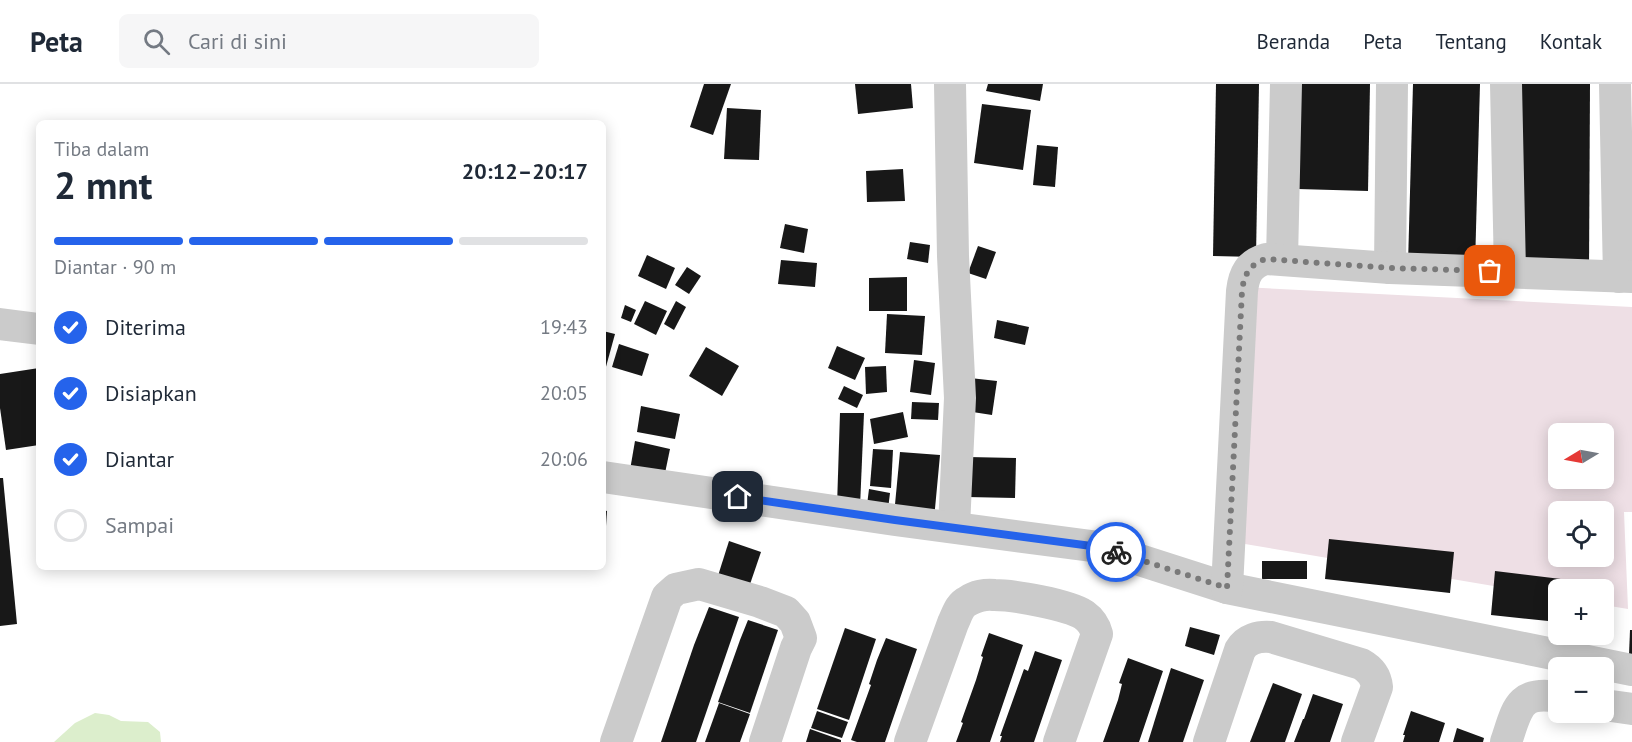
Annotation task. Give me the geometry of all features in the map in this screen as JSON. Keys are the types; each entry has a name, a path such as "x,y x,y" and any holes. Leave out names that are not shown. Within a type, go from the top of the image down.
{"street":[{"path":"950,84 953,256 960,398 954,526"},
{"path":"1282,259 1286,84"},
{"path":"1390,268 1392,84"},
{"path":"1506,84 1510,272"},
{"path":"1227,588 1243,282 1248,270 1256,262 1266,259 1282,259 1390,268 1625,277 1624,168 1616,84"},
{"path":"0,324 36,328"},
{"path":"606,477 1099,547 1227,588 1632,670"},
{"path":"616,742 667,597 676,589 699,584 786,612 795,622 801,638 765,742"},
{"path":"910,742 961,605 969,600 993,594 1046,602 1079,612 1096,629 1097,634 1059,742"},
{"path":"1209,742 1240,650 1247,642 1264,636 1368,668 1377,687 1357,742"},
{"path":"1506,742 1517,710 1525,701 1537,696 1548,696"},
{"path":"1614,706 1632,709"}],"shaded area":[{"path":"1243,287 1632,307 1632,512 1624,512 1628,609 1614,607 1614,579 1548,579 1548,595 1227,541"},
{"path":"95,713 109,715 121,721 148,722 160,732 161,742 54,742 75,723"}],"building":[{"path":"704,84 731,84 713,135 690,127"},
{"path":"855,84 911,84 913,108 858,114"},
{"path":"988,84 1043,84 1040,101 986,91"},
{"path":"1216,84 1259,84 1256,257 1213,256"},
{"path":"1301,84 1370,84 1368,191 1298,189"},
{"path":"1413,84 1480,84 1475,266 1408,264"},
{"path":"1516,84 1590,84 1589,271 1515,270"},
{"path":"982,104 1031,110 1023,170 974,163"},
{"path":"727,108 761,110 759,160 724,159"},
{"path":"1037,145 1058,147 1055,187 1033,185"},
{"path":"903,169 905,201 867,202 866,171"},
{"path":"785,224 808,229 804,253 780,248"},
{"path":"910,242 930,245 928,263 907,259"},
{"path":"978,246 996,252 986,279 968,273"},
{"path":"647,255 675,268 666,289 638,276"},
{"path":"781,260 817,263 815,287 778,284"},
{"path":"687,267 701,276 689,294 675,285"},
{"path":"907,277 907,311 869,311 869,278"},
{"path":"645,301 667,311 656,335 634,324"},
{"path":"676,301 686,307 674,330 664,324"},
{"path":"625,305 636,310 631,322 621,318"},
{"path":"887,314 925,316 922,355 885,353"},
{"path":"997,320 1029,327 1025,345 994,338"},
{"path":"606,332 615,334 606,367"},
{"path":"619,344 649,354 642,376 612,367"},
{"path":"837,346 865,358 855,380 828,368"},
{"path":"706,347 739,366 722,396 689,376"},
{"path":"914,360 935,363 931,395 910,392"},
{"path":"886,366 887,392 866,394 865,367"},
{"path":"36,368 36,445 6,450 0,408 0,374"},
{"path":"970,378 997,381 992,415 966,411"},
{"path":"844,386 863,395 857,408 838,399"},
{"path":"912,402 939,403 938,420 911,419"},
{"path":"641,406 680,414 675,439 637,432"},
{"path":"903,412 908,437 874,444 870,419"},
{"path":"840,413 864,413 860,507 837,506"},
{"path":"635,441 670,449 664,478 630,470"},
{"path":"873,449 893,450 891,488 870,486"},
{"path":"900,452 940,455 934,519 894,515"},
{"path":"968,457 1016,458 1015,498 967,497"},
{"path":"0,478 3,478 17,624 0,626"},
{"path":"869,489 890,493 887,517 866,513"},
{"path":"1329,539 1454,552 1450,593 1325,579"},
{"path":"729,541 761,552 747,593 716,582"},
{"path":"1262,561 1307,561 1307,579 1262,579"},
{"path":"1495,571 1561,579 1548,579 1548,621 1491,615"},
{"path":"709,607 739,617 696,742 661,742 694,645"},
{"path":"748,620 778,630 750,713 718,702"},
{"path":"1190,627 1220,635 1214,655 1185,646"},
{"path":"845,628 876,639 849,720 817,709"},
{"path":"1630,630 1632,630 1632,655 1629,655"},
{"path":"989,633 1023,645 990,742 956,742 983,657 981,656"},
{"path":"886,638 917,649 885,742 857,742 851,740"},
{"path":"1035,651 1062,660 1034,742 1000,742 1002,736 1000,736 1024,669 1028,671"},
{"path":"1128,658 1163,671 1139,742 1103,742 1118,700 1122,684 1119,683"},
{"path":"1171,668 1204,680 1183,742 1148,742"},
{"path":"1273,683 1302,694 1285,742 1250,742"},
{"path":"1313,694 1343,704 1330,742 1294,742 1304,719"},
{"path":"719,703 750,714 740,742 705,742"},
{"path":"817,711 848,722 842,738 811,728"},
{"path":"1411,711 1445,723 1439,742 1403,742"},
{"path":"1457,728 1484,738 1483,742 1453,742"},
{"path":"810,729 841,740 841,742 806,742"}],"way so far":[{"path":"1116,552 1227,588 1242,291 1245,275 1256,262 1266,259 1390,268 1490,271"}],"route":[{"path":"738,497 1099,547 1116,552"}]}
